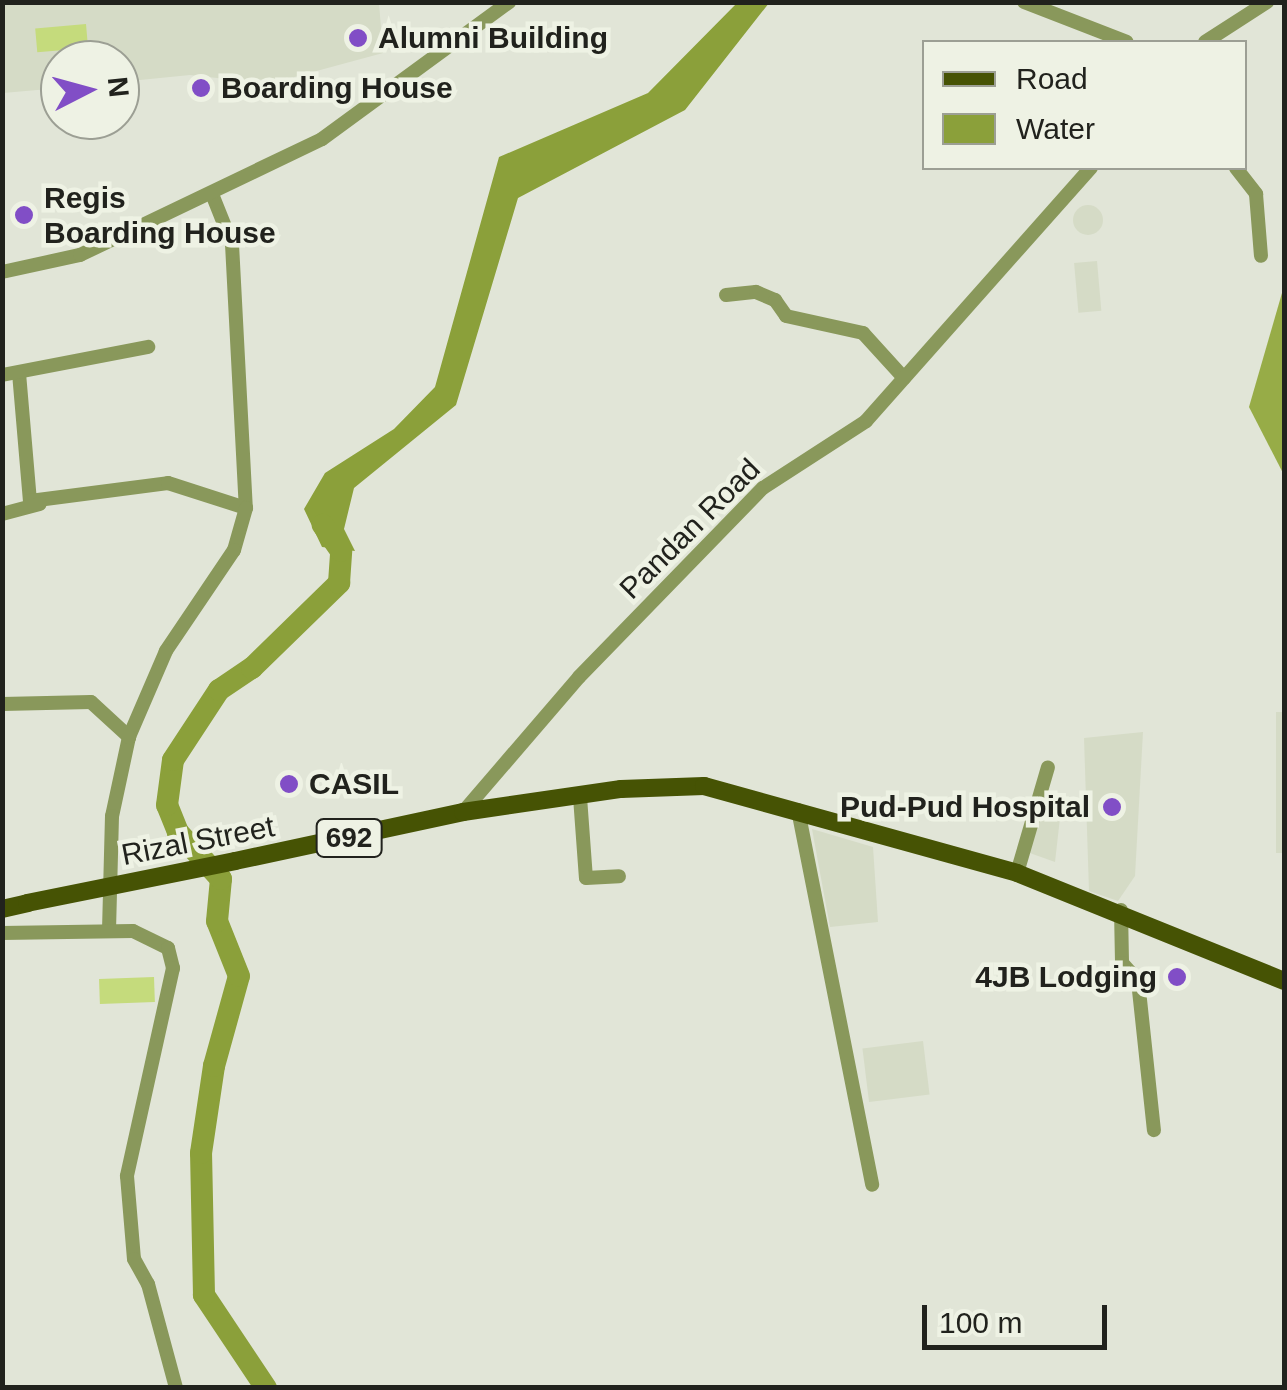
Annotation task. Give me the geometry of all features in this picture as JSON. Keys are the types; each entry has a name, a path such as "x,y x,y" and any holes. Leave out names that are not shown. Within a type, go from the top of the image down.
{"main road":[{"name":"692","path":"463,812 704,786 1017,873 1121,910 1284,982"},
{"name":"Rizal Street","path":"2,909 463,812"}],"street":[{"path":"2,272 80,256 322,139 510,2"},
{"path":"1024,2 1122,40"},
{"path":"1208,40 1267,2"},
{"name":"Pandan Road","path":"463,812 579,677 763,488 866,421 1089,170"},
{"path":"1238,170 1256,194 1260,256"},
{"path":"109,931 112,816 130,738 166,651 234,550 246,508 232,244 212,194"},
{"path":"726,295 756,292 774,300 786,316 863,333 904,378"},
{"path":"2,376 148,347"},
{"path":"20,373 25,494 40,504"},
{"path":"2,514 40,504 168,484 246,508"},
{"path":"2,704 90,702 130,738"},
{"path":"1017,873 1048,767"},
{"path":"580,797 586,878 619,876"},
{"path":"798,810 872,1186"},
{"path":"1121,910 1122,963 1138,981 1154,1130"},
{"path":"2,933 109,931 152,937 168,948 173,968 127,1176 134,1259 148,1284 176,1388"}],"shaded area":[{"path":"3,3 379,3 383,53 287,79 235,80 190,75 140,80 140,40 40,40 40,90 3,93"},
{"path":"86,24 87,40 40,40 37,52 35,28"},
{"path":"1088,205 1099,209 1103,220 1099,231 1088,235 1077,231 1073,220 1077,209"},
{"path":"1097,261 1101,311 1078,313 1074,263"},
{"path":"1284,286 1284,475 1249,407"},
{"path":"1276,712 1284,712 1284,853 1276,853"},
{"name":"Pud-Pud Hospital","path":"1143,732 1135,876 1118,901 1089,891 1084,738"},
{"path":"1038,810 1060,818 1055,862 1027,852"},
{"path":"812,829 873,847 878,922 830,927"},
{"path":"154,977 155,1002 100,1004 99,979"},
{"path":"923,1041 930,1095 869,1102 862,1048"}],"water":[{"path":"737,3 769,3 685,110 518,198 456,405 354,488 344,529 355,551 322,547 304,509 325,473 394,429 435,387 499,157 648,93"}],"waterway":[{"path":"266,1388 204,1295 201,1153 214,1066 239,976 217,921 221,879 178,832 167,805 173,760 219,690 252,668 339,583 341,551 323,525"}],"place":[{"name":"Alumni Building","path":"358,38"},
{"name":"Boarding House","path":"201,88"},
{"name":"Regis Boarding House","path":"24,215"},
{"name":"CASIL","path":"289,784"},
{"name":"Pud-Pud Hospital","path":"1112,807"},
{"name":"4JB Lodging","path":"1177,977"}]}
